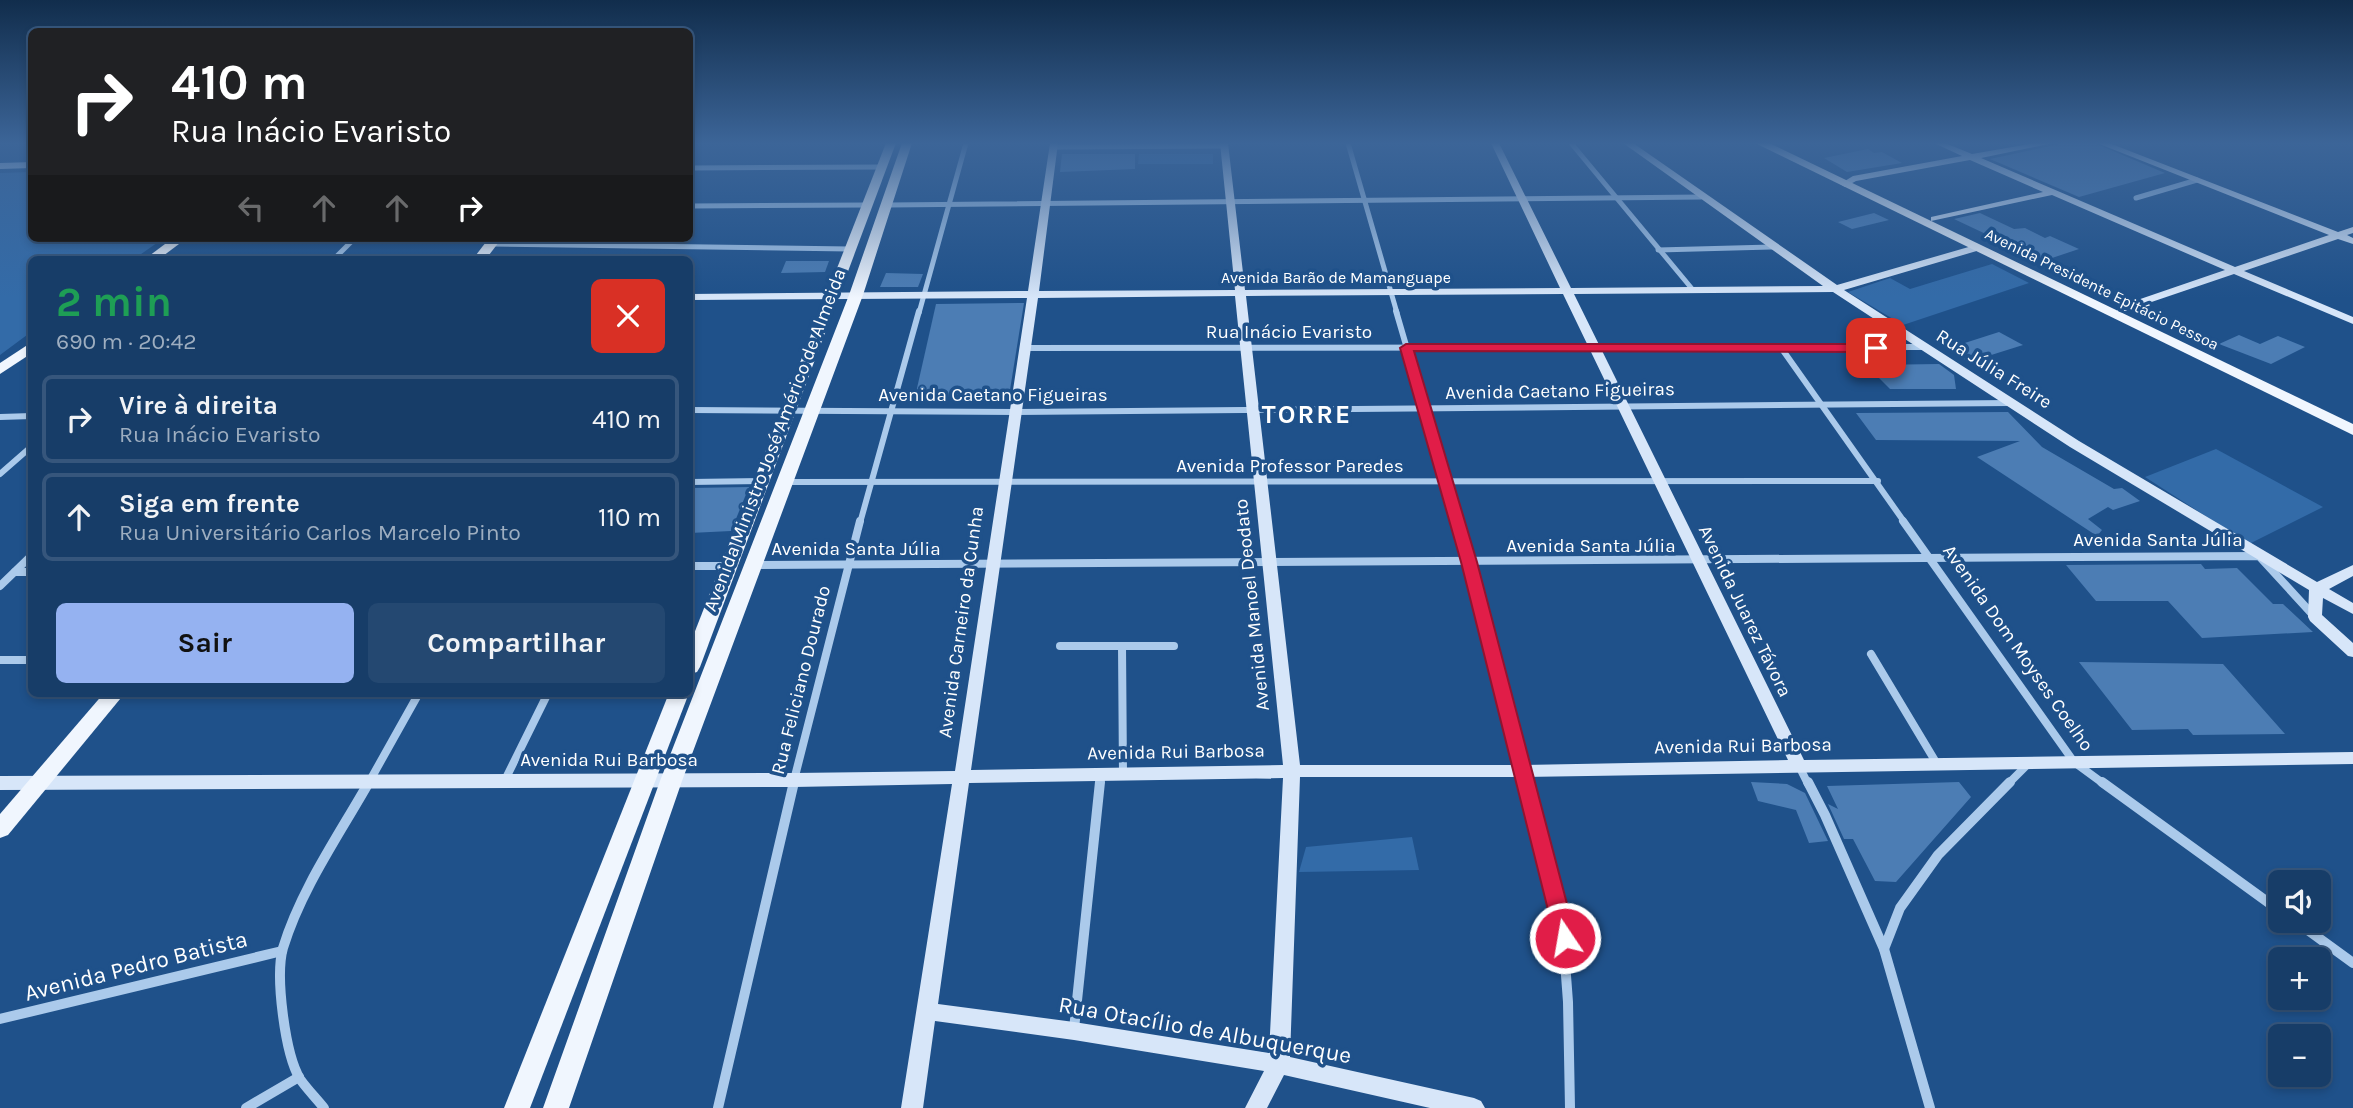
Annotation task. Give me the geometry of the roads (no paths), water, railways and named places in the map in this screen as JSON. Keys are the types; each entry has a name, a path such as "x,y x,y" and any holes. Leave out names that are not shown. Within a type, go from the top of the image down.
{"main road":[{"name":"Avenida Ministro José Américo de Almeida","path":"693,659 871,195"},
{"name":"Avenida Ministro José Américo de Almeida","path":"556,1108 671,781 755,565 891,195"},
{"name":"Avenida Presidente Epitácio Pessoa","path":"1873,195 1976,248 2353,430"},
{"name":"Avenida Presidente Epitácio Pessoa","path":"1878,195 2353,418"},
{"path":"154,256 175,242"},
{"path":"482,256 493,242"},
{"path":"0,370 28,349"},
{"path":"0,829 112,697"},
{"path":"517,1108 677,697"}],"street":[{"name":"Rua Feliciano Dourado","path":"718,1108 794,780 848,565 953,195"},
{"name":"Avenida Carneiro da Cunha","path":"912,1108 1048,195"},
{"name":"Avenida Manoel Deodato","path":"1228,195 1292,771 1279,1064"},
{"path":"1361,195 1392,292 1469,562 1565,938 1570,1108"},
{"name":"Avenida Juarez Távora","path":"1519,195 1825,815 1884,949 1930,1108"},
{"path":"1613,195 1693,290"},
{"name":"Rua Júlia Freire","path":"1699,195 1771,247 1923,347 2259,556 2353,610"},
{"path":"1934,219 2042,195"},
{"path":"2060,195 2353,321"},
{"path":"2137,198 2148,195"},
{"path":"2235,195 2353,241"},
{"path":"888,205 1702,197"},
{"path":"693,206 867,205"},
{"path":"2121,309 2353,230"},
{"path":"337,256 351,242"},
{"path":"538,242 850,249"},
{"path":"1658,250 1771,247"},
{"name":"Avenida Barão de Mamanguape","path":"693,296 1835,289 1976,248"},
{"name":"Rua Inácio Evaristo","path":"1026,348 1923,347"},
{"name":"Avenida Dom Moyses Coelho","path":"1782,349 1878,481 2074,762 2268,902"},
{"name":"Avenida Caetano Figueiras","path":"693,410 1017,412 2011,402"},
{"path":"0,417 28,416"},
{"path":"0,474 28,450"},
{"path":"693,482 762,481"},
{"name":"Avenida Professor Paredes","path":"786,482 1878,481"},
{"path":"2259,556 2315,617 2353,652"},
{"name":"Avenida Santa Júlia","path":"755,565 992,566 1267,561 2259,556"},
{"path":"0,586 28,559"},
{"path":"693,566 730,566"},
{"path":"2315,617 2316,589 2353,570"},
{"path":"14,572 28,572"},
{"path":"1060,646 1174,646"},
{"path":"1122,646 1123,775"},
{"path":"1871,654 1937,764"},
{"path":"0,660 28,660"},
{"path":"324,1108 299,1077 285,1029 280,993 282,951 299,907 417,697"},
{"path":"504,782 546,697"},
{"name":"Avenida Rui Barbosa","path":"0,783 794,780 1292,771 1524,772 2353,758"},
{"path":"1884,949 1900,908 1938,855 2029,763"},
{"path":"1074,1031 1101,775"},
{"path":"2312,933 2353,963"},
{"name":"Avenida Pedro Batista","path":"0,1019 282,951"},
{"name":"Rua Otacílio de Albuquerque","path":"926,1011 1074,1031 1279,1064 1474,1108"},
{"path":"1256,1108 1279,1064"},
{"path":"246,1108 299,1077"}],"district":[{"name":"TORRE","path":"1307,414"}]}
